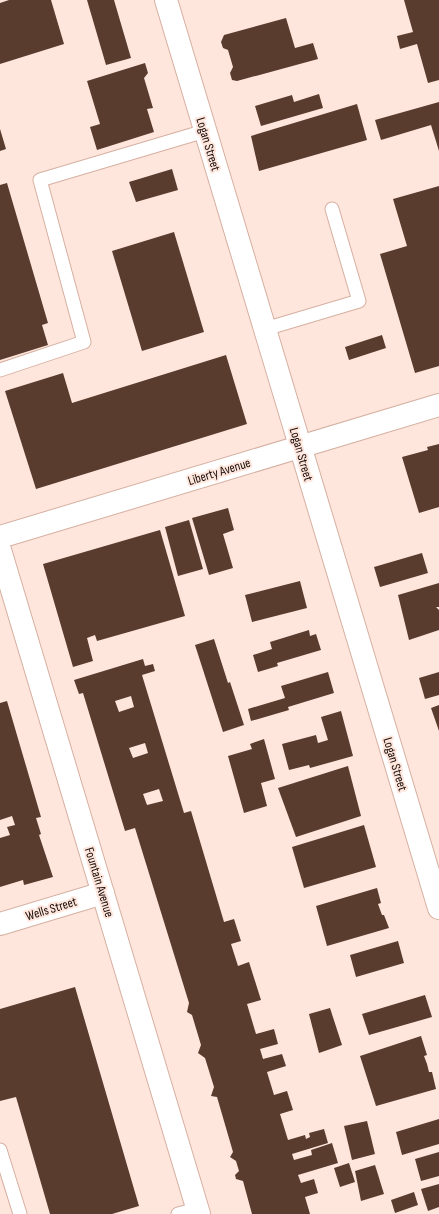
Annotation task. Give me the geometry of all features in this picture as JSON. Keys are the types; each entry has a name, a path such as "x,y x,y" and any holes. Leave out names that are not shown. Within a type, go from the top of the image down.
{"street":[{"name":"Logan Street","path":"166,0 439,908"},
{"name":"Liberty Avenue","path":"0,537 439,405"},
{"name":"Fountain Avenue","path":"0,550 103,893 191,1212"},
{"name":"Wells Street","path":"0,924 103,893"}],"lane":[{"path":"0,370 84,342 40,180 206,131"},
{"path":"265,329 359,301 332,209"},
{"path":"0,1150 20,1214"}],"building":[{"path":"9,0 51,0 64,44 0,64 0,3"},
{"path":"87,0 114,0 131,58 106,65"},
{"path":"404,0 439,0 439,80 428,83 417,44 400,49 397,36 413,32"},
{"path":"286,18 295,48 313,43 318,59 237,81 232,80 230,73 233,67 228,50 223,48 221,42 224,35"},
{"path":"145,63 148,73 144,78 153,108 147,109 154,132 97,150 90,127 100,124 87,81"},
{"path":"319,94 323,108 261,126 255,106 292,95 294,102"},
{"path":"439,102 439,151 431,125 381,140 375,120"},
{"path":"357,104 367,140 259,171 251,136"},
{"path":"0,129 6,149 0,151"},
{"path":"172,169 178,190 136,202 129,182"},
{"path":"7,183 48,323 42,325 48,345 0,360 0,185"},
{"path":"439,186 439,366 415,373 380,254 407,246 393,199"},
{"path":"174,232 204,332 142,351 112,251"},
{"path":"382,335 386,348 349,360 345,347"},
{"path":"226,355 247,424 36,489 5,391 63,373 72,403"},
{"path":"439,444 439,507 419,513 402,457 428,450 427,447"},
{"path":"228,508 234,530 223,534 233,568 209,575 192,518"},
{"path":"189,520 203,569 178,576 165,527"},
{"path":"160,530 185,616 97,641 95,635 87,638 93,661 73,667 43,564"},
{"path":"422,553 428,573 380,587 374,567"},
{"path":"300,581 307,608 252,622 245,595"},
{"path":"439,583 439,607 436,607 439,610 439,630 409,640 398,595"},
{"path":"309,630 310,636 316,634 321,650 277,663 278,666 258,672 253,655 272,649 270,642"},
{"path":"214,639 228,683 230,682 244,725 223,732 195,645"},
{"path":"143,659 145,666 153,664 155,671 142,675 184,813 191,811 224,922 234,919 241,941 231,944 238,966 249,962 261,1000 247,1004 256,1034 274,1029 278,1044 260,1049 263,1059 282,1054 286,1066 267,1072 274,1095 287,1091 293,1110 280,1114 288,1140 305,1135 306,1139 310,1137 309,1133 324,1129 328,1143 292,1154 294,1160 312,1155 311,1150 332,1143 338,1163 298,1175 301,1183 314,1179 318,1193 305,1197 310,1214 252,1214 243,1181 236,1179 235,1175 239,1171 236,1161 230,1157 233,1152 217,1097 211,1096 214,1087 205,1058 198,1053 201,1045 192,1015 187,1012 189,1003 135,828 125,831 83,693 79,694 74,680","holes":["131,696 134,707 119,712 115,701","145,743 148,753 133,758 129,748","159,789 163,801 147,805 143,794"]},
{"path":"328,672 334,693 288,707 289,710 251,721 248,709 285,698 281,686"},
{"path":"439,672 439,695 425,699 419,678"},
{"path":"7,701 41,817 36,818 41,834 39,835 53,877 24,885 23,880 0,887 0,838 10,835 7,827 15,825 12,816 0,820 0,703"},
{"path":"439,705 439,731 431,708"},
{"path":"341,711 353,756 310,768 309,765 289,770 282,744 316,735 318,743 328,740 321,717"},
{"path":"264,739 275,779 261,783 267,806 244,813 228,756 252,749 250,744"},
{"path":"348,766 361,816 296,837 278,788"},
{"path":"364,825 376,867 304,888 292,847"},
{"path":"377,888 381,903 378,904 389,928 327,946 316,906"},
{"path":"398,941 404,963 356,977 350,955"},
{"path":"75,987 139,1206 112,1214 50,1214 16,1097 0,1101 0,1009"},
{"path":"425,995 432,1017 369,1035 362,1014"},
{"path":"330,1008 342,1045 319,1053 309,1014"},
{"path":"421,1036 427,1055 424,1056 429,1072 432,1072 436,1089 376,1106 360,1056"},
{"path":"439,1119 439,1144 402,1155 396,1132"},
{"path":"367,1121 375,1154 352,1160 344,1126"},
{"path":"439,1152 439,1176 421,1181 415,1159"},
{"path":"349,1163 355,1182 340,1187 334,1168"},
{"path":"375,1165 384,1194 361,1201 355,1171"},
{"path":"439,1184 439,1207 428,1211 421,1189"},
{"path":"414,1192 418,1205 395,1213 391,1200"}]}
